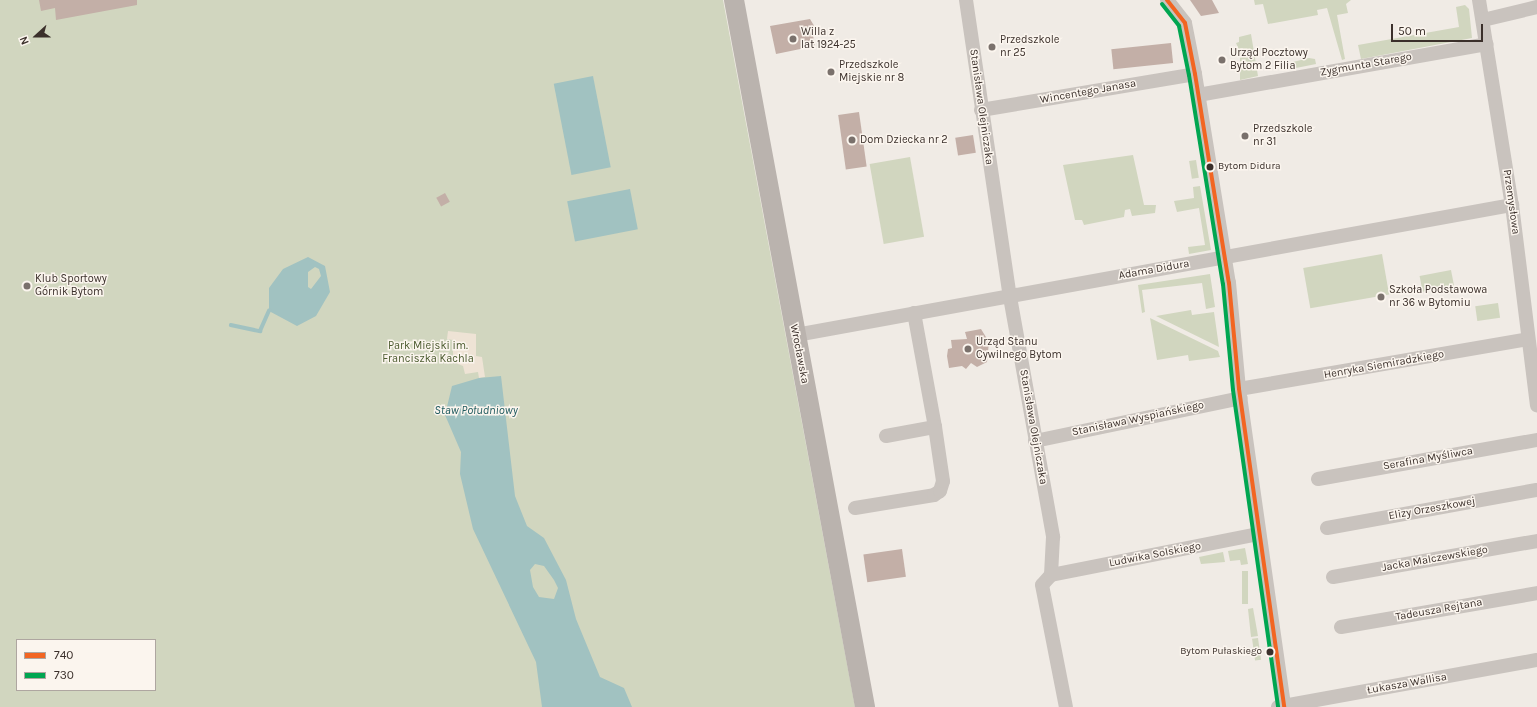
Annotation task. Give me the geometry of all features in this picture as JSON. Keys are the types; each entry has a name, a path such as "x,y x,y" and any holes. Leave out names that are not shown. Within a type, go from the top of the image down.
{"main road":[{"name":"Wrocławska","path":"734,0 865,707"}],"street":[{"name":"Stanisława Olejniczaka","path":"966,0 981,110 1010,297 1053,537 1051,574 1042,585 1066,707"},
{"path":"1167,0 1184,23 1195,74 1224,258 1240,394 1282,707"},
{"name":"Przemysłowa","path":"1479,0 1512,205 1527,338 1537,405"},
{"path":"1483,20 1537,7"},
{"name":"Zygmunta Starego","path":"1198,95 1487,44"},
{"name":"Wincentego Janasa","path":"981,110 1195,74"},
{"name":"Adama Didura","path":"796,335 1512,205"},
{"path":"855,508 934,495 940,491 943,481 935,427 914,313"},
{"name":"Henryka Siemiradzkiego","path":"1240,394 1527,338"},
{"name":"Stanisława Wyspiańskiego","path":"1035,441 1240,394"},
{"path":"886,436 935,427"},
{"name":"Serafina Myśliwca","path":"1318,479 1537,440"},
{"name":"Elizy Orzeszkowej","path":"1327,528 1537,490"},
{"name":"Ludwika Solskiego","path":"1051,574 1259,534"},
{"name":"Jacka Malczewskiego","path":"1333,577 1537,541"},
{"name":"Tadeusza Rejtana","path":"1341,627 1537,593"},
{"name":"Łukasza Wallisa","path":"1282,707 1537,660"}],"green space":[{"name":"Park Miejski im. Franciszka Kachla","path":"0,0 723,0 855,707 0,707"},
{"path":"1254,0 1351,0 1346,4 1348,13 1337,15 1345,59 1342,60 1327,8 1317,10 1318,15 1268,24 1263,4 1255,5"},
{"path":"1465,5 1469,9 1472,38 1361,59 1358,45 1459,27 1456,7"},
{"path":"1251,34 1258,76 1240,80 1240,52 1236,43 1239,42 1239,37"},
{"path":"1309,58 1315,59 1316,64 1286,70 1285,64"},
{"path":"1133,155 1144,205 1156,205 1155,213 1132,216 1130,209 1125,210 1124,217 1084,225 1082,220 1075,220 1063,165"},
{"path":"910,157 924,237 884,244 870,164"},
{"path":"1196,160 1199,178 1192,179 1189,161"},
{"path":"1200,186 1211,250 1189,254 1188,247 1205,245 1199,208 1177,212 1174,201 1194,198 1193,187"},
{"path":"1382,254 1389,294 1310,308 1303,268"},
{"path":"1451,270 1454,286 1423,292 1420,276"},
{"path":"1210,274 1215,307 1206,309 1202,283 1142,290 1145,312 1142,313 1138,285"},
{"path":"1498,303 1500,318 1477,321 1475,306"},
{"path":"1191,310 1192,315 1214,312 1219,347 1156,316"},
{"path":"1150,318 1218,351 1220,357 1189,361 1188,355 1157,360"},
{"path":"1245,548 1248,564 1241,565 1240,560 1230,561 1228,551"},
{"path":"1223,552 1225,562 1201,564 1199,557"},
{"path":"1242,571 1248,571 1248,604 1242,604"},
{"path":"1253,608 1258,636 1251,637 1248,609"},
{"path":"1258,638 1261,660 1255,661 1252,639"}],"shaded area":[{"path":"448,331 476,334 476,356 482,357 485,377 479,378 478,372 465,374 463,366 453,362 453,340 447,339"}],"water":[{"path":"593,76 611,167 571,175 554,84"},
{"path":"630,189 638,229 575,241 567,201"},
{"path":"308,257 325,266 330,292 316,316 297,326 269,311 269,288 283,269","holes":["315,267 319,269 321,276 311,289 308,287 308,272"]},
{"name":"Staw Południowy","path":"501,376 515,496 527,526 544,538 566,580 576,619 600,677 624,688 632,707 542,707 536,662 473,529 460,474 461,452 445,415 452,386 479,378","holes":["535,564 544,566 558,588 554,599 539,597 533,587 530,570"]}],"building":[{"path":"39,0 137,0 137,5 56,20 55,8 41,11"},
{"path":"1190,0 1212,0 1219,13 1201,16"},
{"name":"Willa z lat 1924-25","path":"810,19 816,29 813,35 815,46 776,54 770,26"},
{"path":"1171,43 1173,63 1113,69 1111,49"},
{"name":"Dom Dziecka nr 2","path":"859,112 867,166 846,169 838,115"},
{"path":"973,135 976,153 958,156 955,138"},
{"path":"445,193 450,202 441,207 436,198"},
{"name":"Urząd Stanu Cywilnego Bytom","path":"981,329 989,342 987,362 977,367 971,363 966,369 962,366 949,368 947,356 948,349 952,348 951,340 967,339 965,332"},
{"path":"902,549 906,577 867,582 863,554"}],"waterway":[{"path":"231,325 260,331 269,311"}],"transit line":[{"name":"740","path":"1167,0 1185,23 1195,74 1229,283 1239,389 1284,707"},
{"name":"730","path":"1162,4 1179,26 1189,75 1223,284 1233,390 1278,707"}],"place":[{"name":"Willa z lat 1924-25","path":"793,39"},
{"name":"Przedszkole nr 25","path":"992,47"},
{"name":"Urząd Pocztowy Bytom 2 Filia","path":"1222,60"},
{"name":"Przedszkole Miejskie nr 8","path":"831,72"},
{"name":"Przedszkole nr 31","path":"1245,136"},
{"name":"Dom Dziecka nr 2","path":"852,140"},
{"name":"Bytom Didura","path":"1210,167"},
{"name":"Klub Sportowy Górnik Bytom","path":"27,286"},
{"name":"Szkoła Podstawowa nr 36 w Bytomiu","path":"1381,297"},
{"name":"Urząd Stanu Cywilnego Bytom","path":"968,349"},
{"name":"Bytom Pułaskiego","path":"1270,652"}]}
